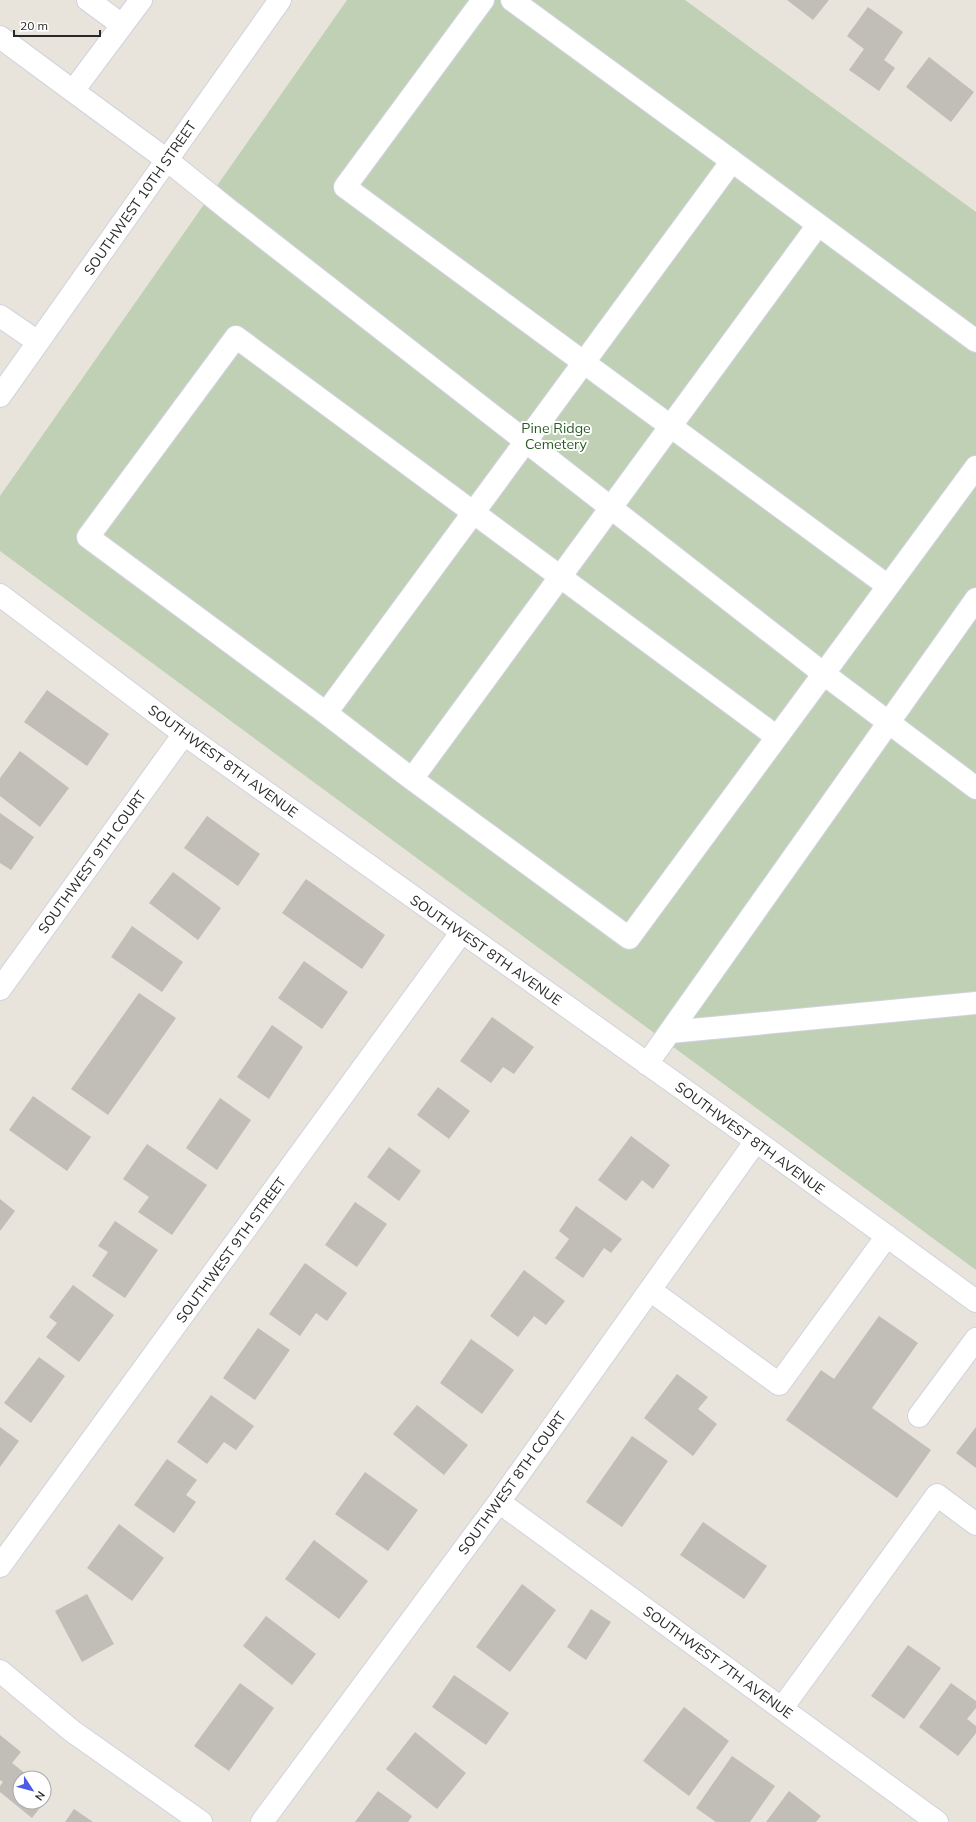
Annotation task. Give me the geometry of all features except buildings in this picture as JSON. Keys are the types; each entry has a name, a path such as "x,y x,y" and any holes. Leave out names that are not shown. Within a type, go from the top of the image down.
{"street":[{"path":"88,0 122,25"},
{"path":"73,91 141,0"},
{"name":"SOUTHWEST 10TH STREET","path":"0,396 280,0"},
{"path":"483,0 345,187 888,586"},
{"path":"512,0 976,341"},
{"path":"0,37 167,160 824,674 976,788"},
{"path":"326,713 732,161"},
{"path":"412,778 818,226"},
{"path":"0,316 38,342"},
{"path":"777,737 236,337 88,537 629,938 976,467"},
{"name":"SOUTHWEST 8TH AVENUE","path":"0,595 184,734 756,1141 976,1300"},
{"path":"647,1064 976,599"},
{"name":"SOUTHWEST 9TH COURT","path":"0,989 184,734"},
{"name":"SOUTHWEST 9TH STREET","path":"0,1566 462,933"},
{"path":"670,1032 976,1003"},
{"name":"SOUTHWEST 8TH COURT","path":"262,1822 499,1502 756,1141"},
{"path":"650,1290 779,1384 887,1236"},
{"path":"919,1416 976,1339"},
{"path":"782,1708 937,1495 976,1524"},
{"name":"SOUTHWEST 7TH AVENUE","path":"499,1502 936,1822"},
{"path":"0,1671 72,1731 201,1822"}],"green space":[{"name":"Pine Ridge Cemetery","path":"347,0 685,0 976,212 976,1270 0,551 0,496"}]}
